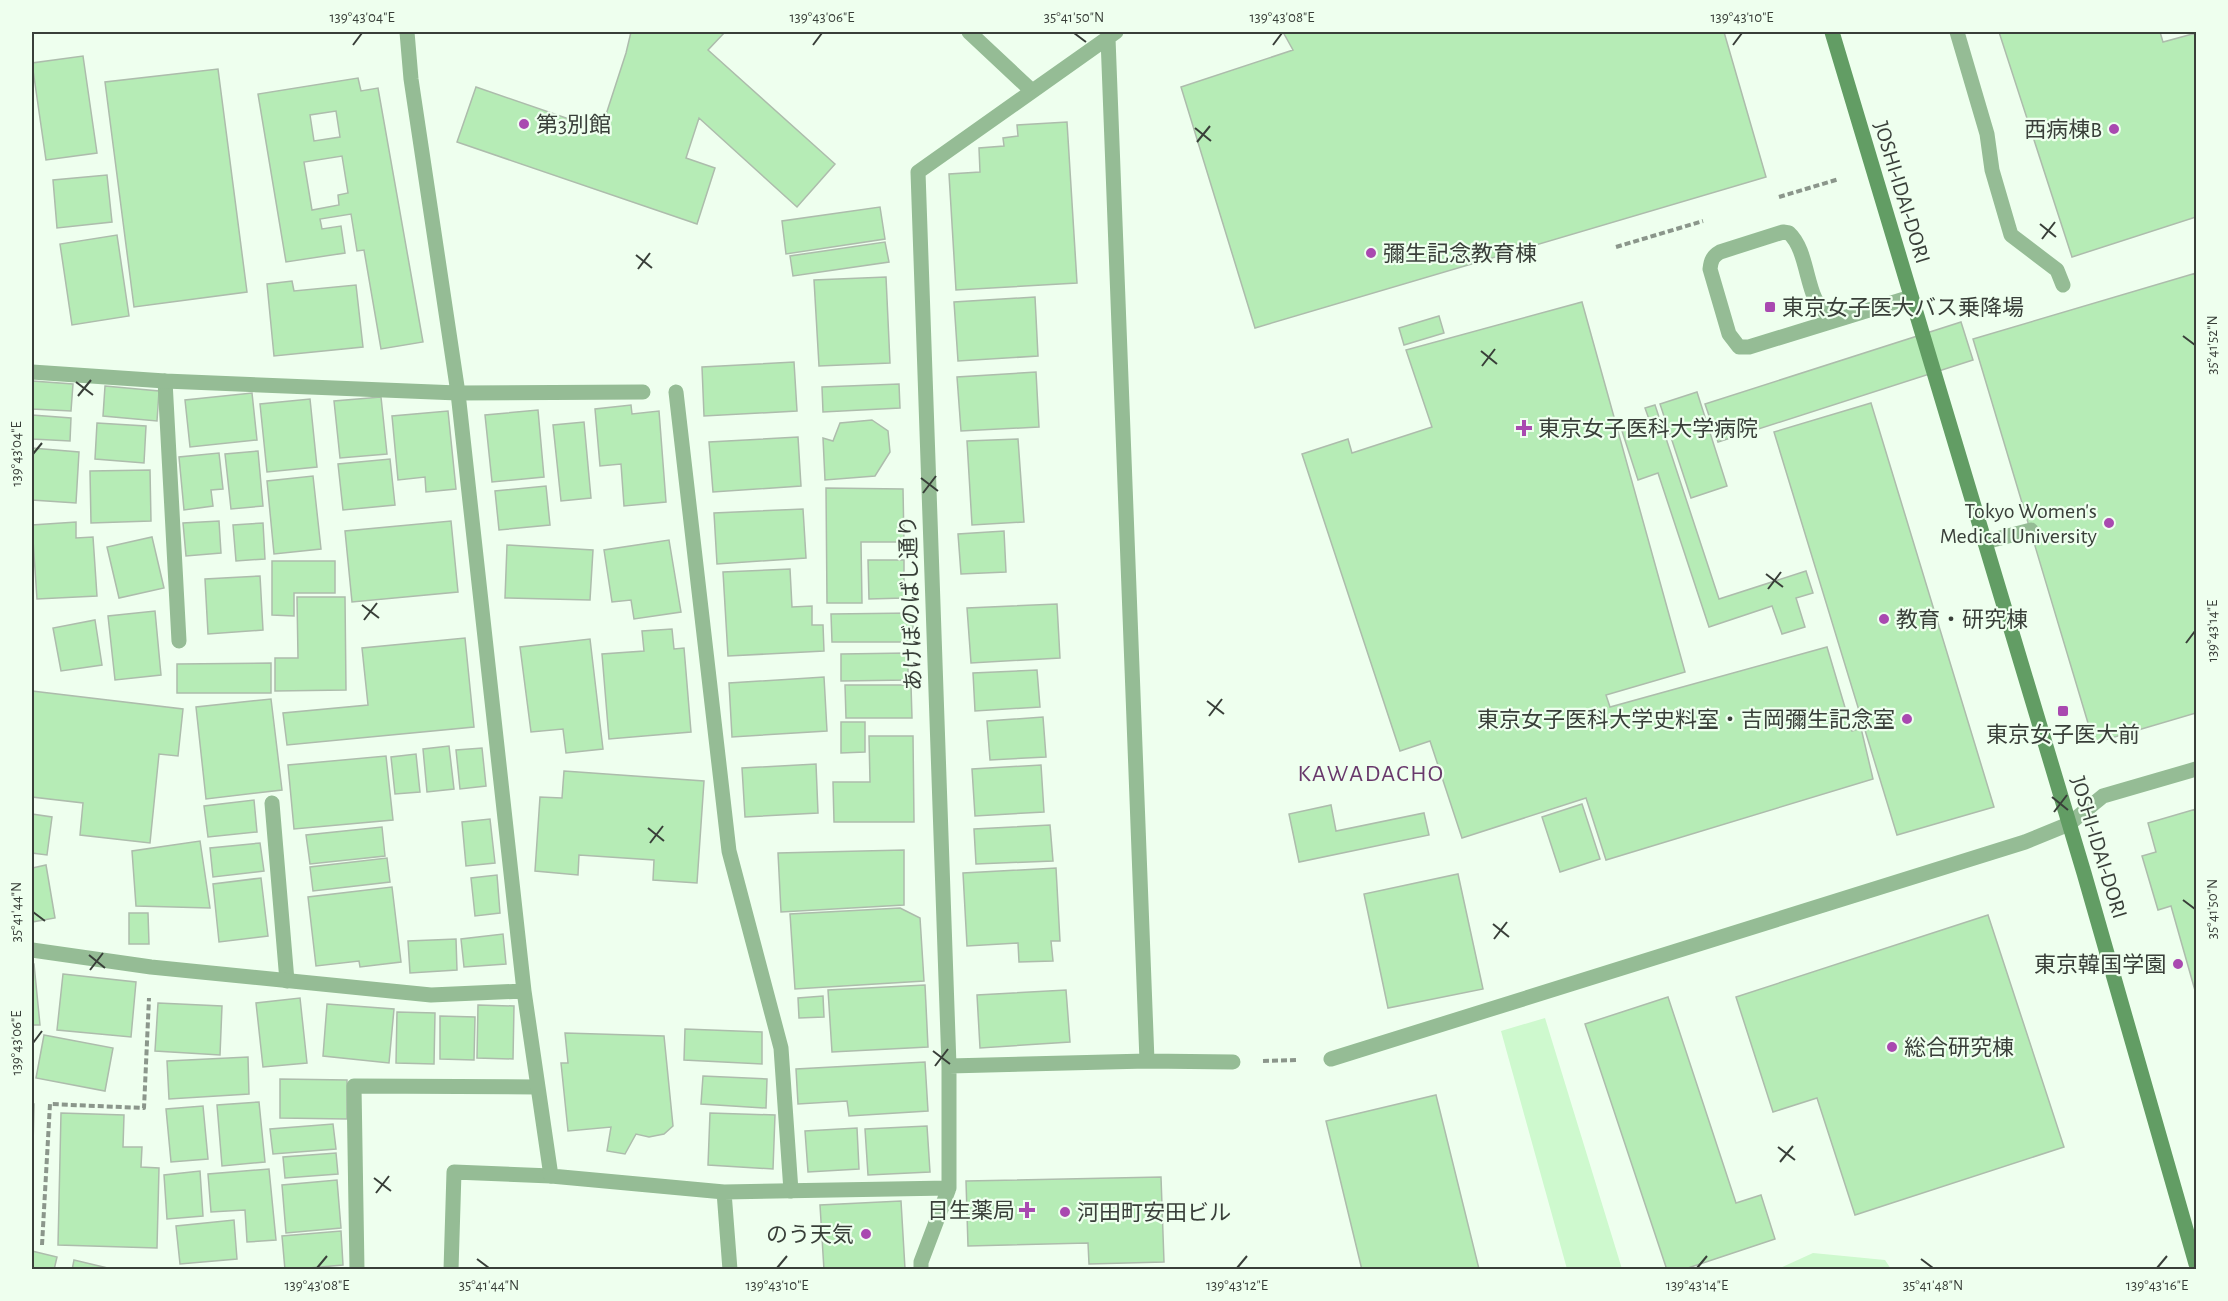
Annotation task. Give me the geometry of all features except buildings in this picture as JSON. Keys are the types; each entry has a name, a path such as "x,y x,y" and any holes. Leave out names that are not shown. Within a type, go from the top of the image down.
{"street":[{"path":"406,32 458,393 524,992 551,1176"},
{"path":"969,32 1032,91"},
{"name":"JOSHI-IDAI-DORI","path":"1832,32 2069,824 2196,1264"},
{"path":"1957,32 1987,134 1992,170 2011,236 2057,270 2063,285"},
{"path":"1112,35 1147,1061"},
{"name":"あけぼのばし通り","path":"921,1269 921,1262 949,1188 949,1066 918,171 1112,35"},
{"path":"1842,318 1827,314 1819,306 1799,245 1789,233 1783,232 1714,255 1710,268 1729,334 1739,347 1749,347 1911,297"},
{"path":"32,372 165,381 458,393 643,392"},
{"path":"165,381 179,641"},
{"path":"676,392 729,851 781,1048 791,1191"},
{"path":"1985,542 2031,530"},
{"path":"1331,1059 2025,842 2069,824 2103,796 2196,769"},
{"path":"272,803 287,981"},
{"path":"32,950 151,968 431,995 524,992"},
{"path":"949,1066 1147,1061 1233,1062"},
{"path":"357,1269 354,1086 537,1087"},
{"path":"451,1269 454,1172 551,1176 724,1192 949,1188"},
{"path":"724,1192 730,1269"}],"path":[{"path":"42,1245 50,1104 144,1108 151,968"},
{"path":"1233,1062 1331,1059"}],"green space":[{"path":"1545,1018 1622,1269 1567,1269 1501,1031"},
{"path":"1813,1253 1885,1260 1891,1269 1778,1269"}],"place":[{"name":"第3別館","path":"524,124"},
{"name":"西病棟B","path":"2114,129"},
{"name":"彌生記念教育棟","path":"1371,253"},
{"name":"東京女子医大バス乗降場","path":"1770,307"},
{"name":"東京女子医科大学病院","path":"1524,428"},
{"name":"Tokyo Women's Medical University","path":"2109,523"},
{"name":"教育・研究棟","path":"1884,619"},
{"name":"東京女子医大前","path":"2063,711"},
{"name":"東京女子医科大学史料室・吉岡彌生記念室","path":"1907,719"},
{"name":"東京韓国学園","path":"2178,964"},
{"name":"総合研究棟","path":"1892,1047"},
{"name":"日生薬局","path":"1027,1210"},
{"name":"河田町安田ビル","path":"1065,1212"},
{"name":"のう天気","path":"866,1234"}],"district":[{"name":"KAWADACHO","path":"1371,773"}]}
